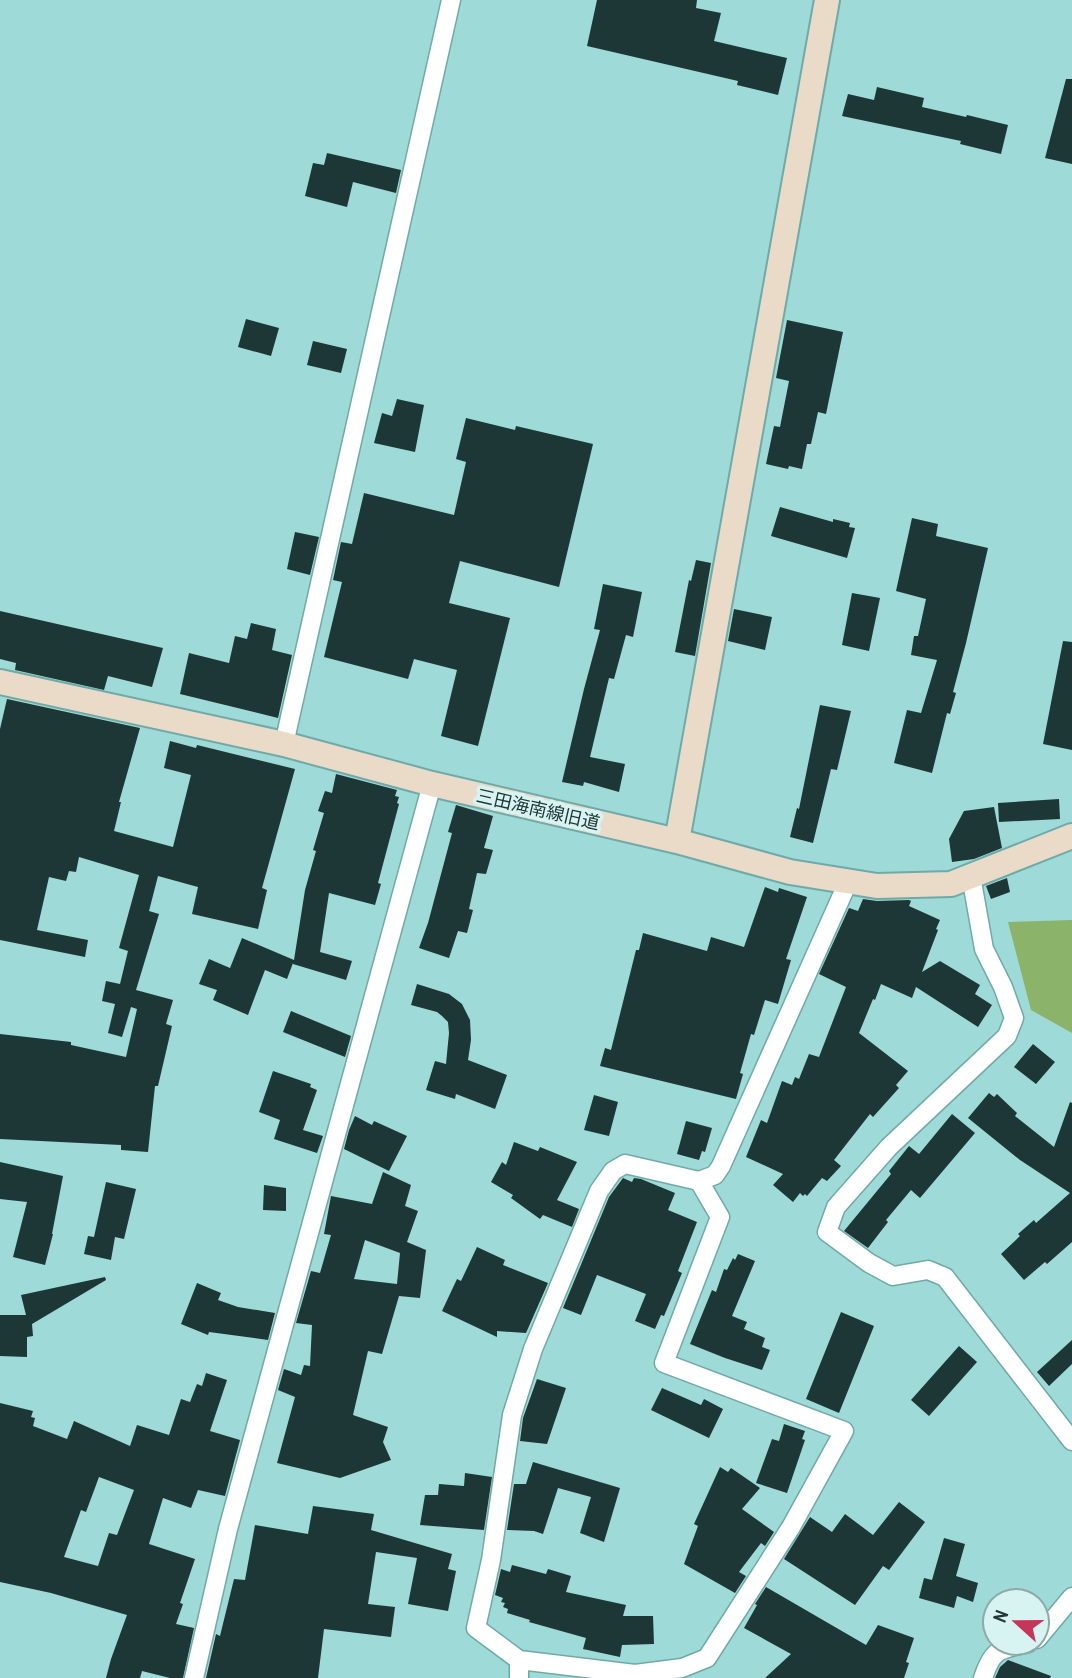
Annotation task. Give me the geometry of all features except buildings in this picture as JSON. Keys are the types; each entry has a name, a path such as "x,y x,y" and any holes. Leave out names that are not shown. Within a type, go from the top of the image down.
{"street":[{"path":"284,744 451,0"},
{"path":"677,841 827,0"},
{"name":"三田海南線旧道","path":"0,682 284,744 432,784 677,841 790,872 848,882 877,886 951,884 1072,836"},
{"path":"194,1678 228,1529 432,784"},
{"path":"971,876 984,949 1003,987 1014,1018 1007,1036 889,1147 836,1207 827,1232 869,1263 892,1276 928,1270 945,1277 1072,1441"},
{"path":"699,1181 720,1217 664,1363 844,1431 791,1527 706,1658 681,1668 635,1674 519,1669 477,1628 491,1560 512,1415 533,1349 599,1191 614,1171 625,1164 699,1181 715,1175 848,882"},
{"path":"1051,1622 1072,1597"},
{"path":"983,1678 992,1657"}],"green space":[{"path":"1072,920 1072,1033 1031,1010 1008,922"}]}
